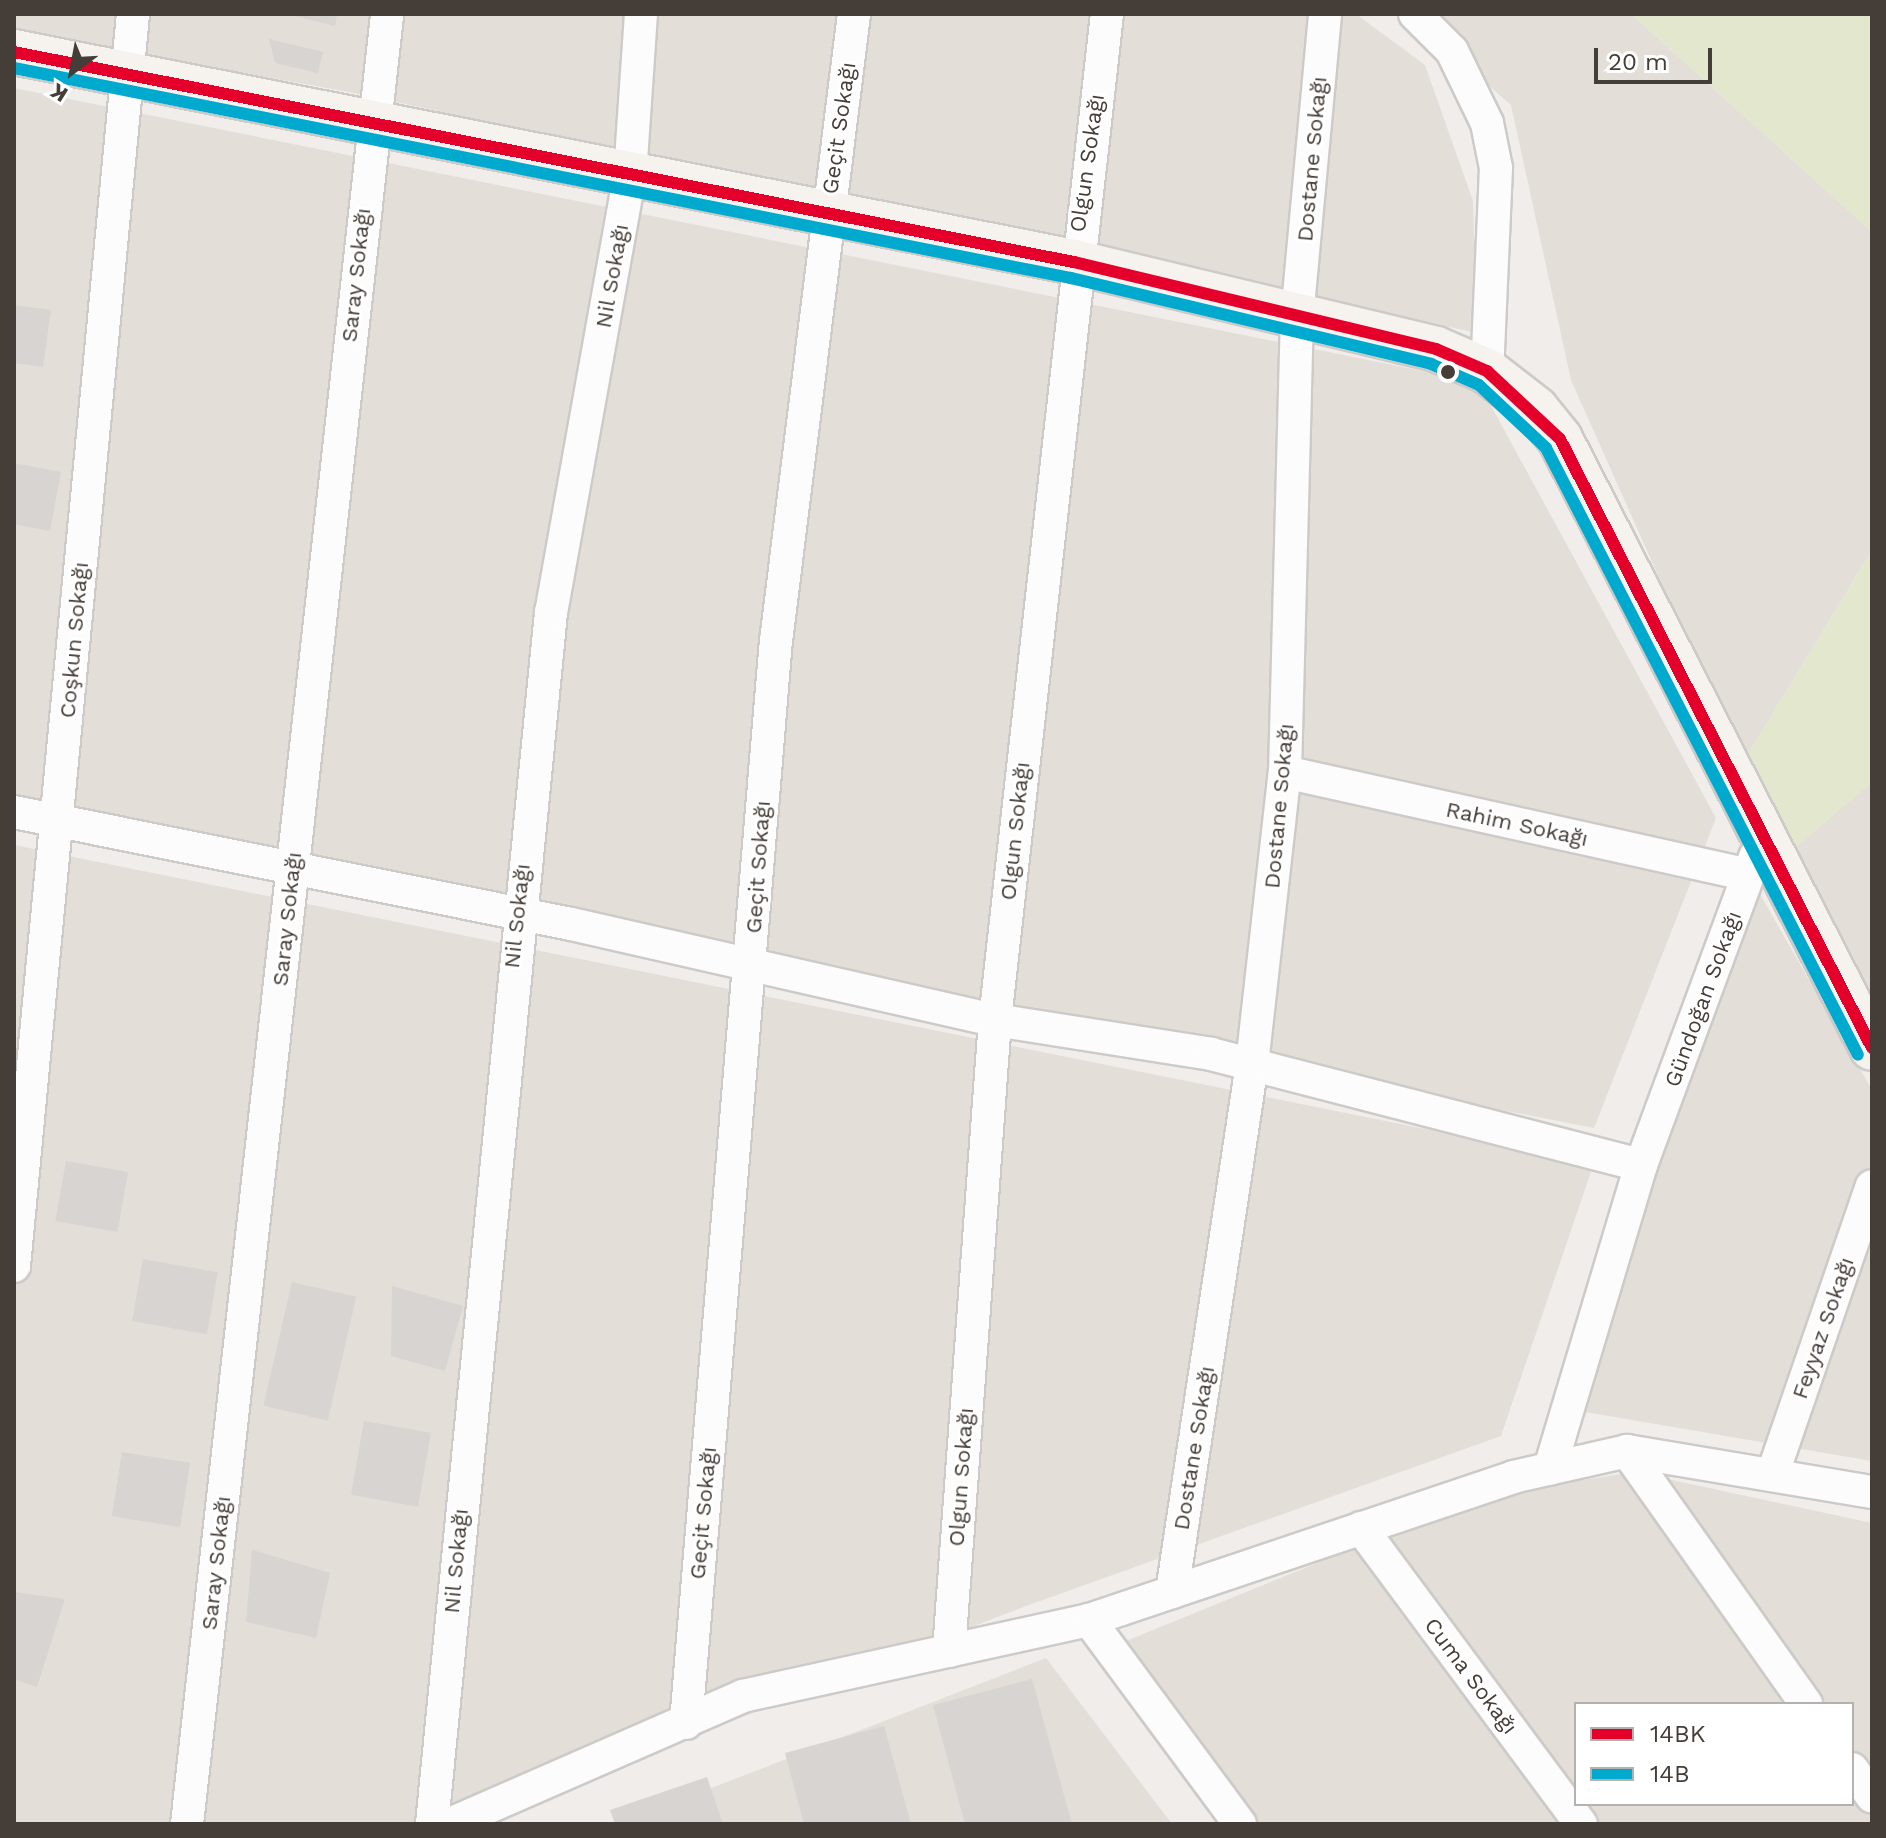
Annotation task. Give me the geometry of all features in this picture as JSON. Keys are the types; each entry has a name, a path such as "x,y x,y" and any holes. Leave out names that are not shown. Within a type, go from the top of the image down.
{"street":[{"name":"Coşkun Sokağı","path":"14,1266 133,14"},
{"name":"Saray Sokağı","path":"187,1824 387,14"},
{"name":"Nil Sokağı","path":"432,1824 517,915 551,613 630,175 641,14"},
{"name":"Geçit Sokağı","path":"686,1723 776,641 854,14"},
{"name":"Olgun Sokağı","path":"949,1651 995,1020 1074,262 1107,14"},
{"name":"Dostane Sokağı","path":"1172,1592 1252,1064 1285,772 1297,317 1325,14"},
{"path":"1424,16 1473,87 1496,168 1487,371"},
{"path":"14,52 127,70 630,175 1074,262 1436,349 1487,371 1560,439 1872,1048"},
{"name":"Rahim Sokağı","path":"1285,772 1748,875"},
{"path":"14,812 750,963 995,1020 1252,1064 1641,1165"},
{"name":"Gündoğan Sokağı","path":"1550,1469 1641,1165 1764,833"},
{"name":"Feyyaz Sokağı","path":"1774,1470 1872,1186"},
{"path":"450,1824 743,1696 1089,1620 1361,1528 1550,1469 1627,1451 1774,1470 1872,1492"},
{"path":"1627,1451 1805,1702"},
{"name":"Cuma Sokağı","path":"1361,1528 1581,1824"},
{"path":"1089,1620 1240,1824"},
{"path":"1854,1772 1872,1797"}],"shaded area":[{"path":"14,14 1356,14 1425,65 1473,201 1477,333 349,92 14,31"},
{"path":"1407,14 1631,14 1872,232 1872,550 1742,764 1571,380 1511,105"},
{"path":"14,88 1478,382 1716,818 1594,1128 14,819"},
{"path":"1872,782 1872,1002 1789,853"},
{"path":"14,845 1594,1163 1501,1436 1026,1606 467,1824 14,1824"},
{"path":"1745,868 1872,1090 1872,1461 1556,1407"},
{"path":"1635,1472 1872,1523 1872,1824 1226,1824 1094,1654 1484,1495"},
{"path":"1046,1658 1172,1824 619,1824"}],"green space":[{"path":"1631,14 1872,14 1872,232"},
{"path":"1872,550 1872,782 1789,853 1742,764"}],"building":[{"path":"287,14 337,14 335,26"},
{"path":"269,39 323,52 318,73 275,63"},
{"path":"14,305 51,310 43,367 14,363"},
{"path":"14,463 61,472 50,531 14,524"},
{"path":"66,1161 128,1172 117,1232 55,1221"},
{"path":"143,1259 218,1272 207,1334 132,1321"},
{"path":"292,1282 356,1297 328,1421 263,1406"},
{"path":"392,1286 463,1306 445,1371 391,1356"},
{"path":"364,1421 431,1433 418,1507 351,1495"},
{"path":"122,1452 190,1463 180,1527 112,1516"},
{"path":"252,1550 330,1573 316,1638 246,1622"},
{"path":"14,1592 65,1599 37,1687 14,1679"},
{"path":"1032,1679 1072,1824 965,1824 933,1705"},
{"path":"884,1726 911,1824 804,1824 785,1753"},
{"path":"707,1777 723,1824 615,1824 610,1810"}],"transit line":[{"name":"14BK","path":"14,52 1074,262 1436,349 1487,371 1560,439 1872,1048"},
{"name":"14B","path":"14,68 1071,278 1431,364 1479,385 1546,448 1858,1055"}]}
